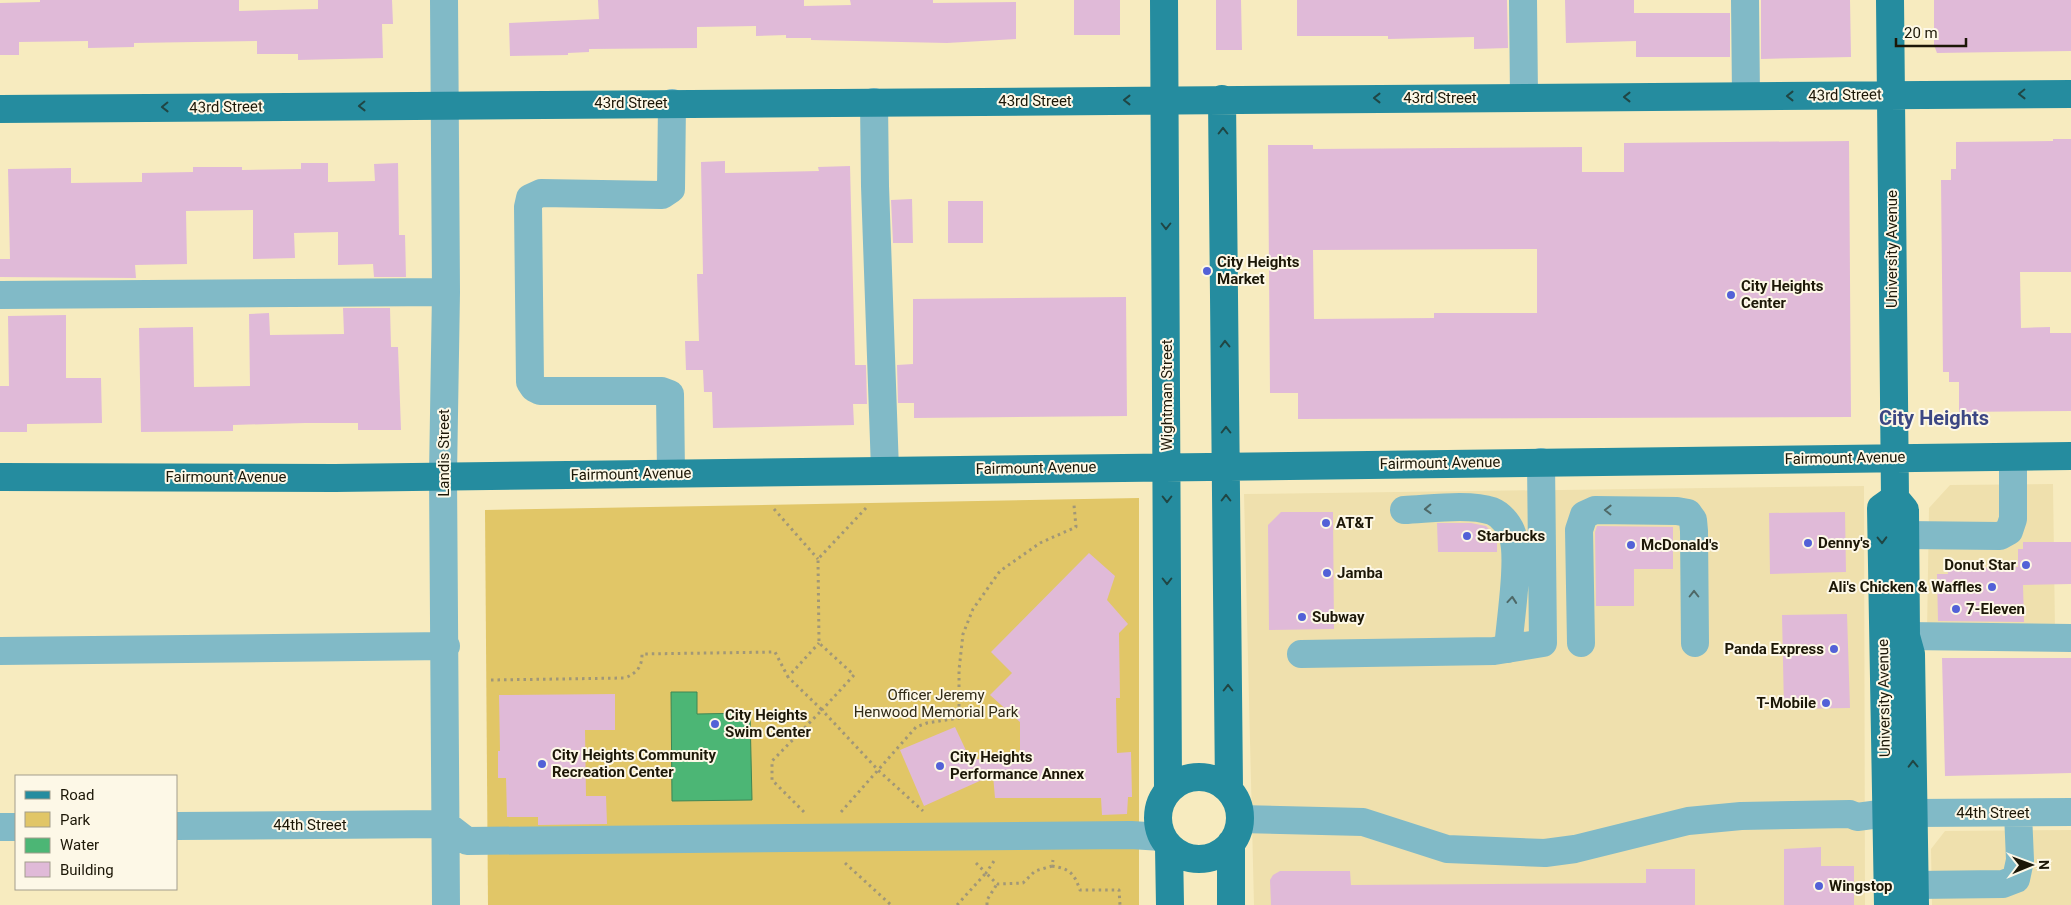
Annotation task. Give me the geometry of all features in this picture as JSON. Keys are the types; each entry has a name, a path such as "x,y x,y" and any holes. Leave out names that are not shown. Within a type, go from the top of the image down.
{"main road":[{"name":"Wightman Street","path":"1164,0 1168,790 1158,812 1158,825 1165,842 1170,905"},
{"name":"University Avenue","path":"1890,0 1895,498 1905,510 1906,636 1911,654 1915,895"},
{"name":"43rd Street","path":"0,109 2071,94"},
{"path":"1222,100 1229,789"},
{"name":"Fairmount Avenue","path":"0,477 335,478 443,475 2071,456"},
{"name":"University Avenue","path":"1888,905 1881,508 1895,498"},
{"path":"1168,790 1179,781 1192,777 1205,777 1219,781 1229,789 1238,804 1231,905"},
{"path":"1887,813 1898,822 1899,870 1915,895"},
{"path":"1165,842 1180,855 1194,859 1208,858 1221,853 1236,831"}],"street":[{"name":"Landis Street","path":"444,0 446,292 443,475 446,646 446,905"},
{"path":"1523,0 1524,98"},
{"path":"1745,0 1746,96"},
{"path":"874,102 875,186 885,470"},
{"path":"671,473 670,394 662,391 540,391 534,388 530,382 528,207 530,198 541,193 662,195 671,189 672,103"},
{"path":"0,294 446,292"},
{"path":"1905,535 2000,536 2009,531 2013,519 2013,457"},
{"path":"1301,654 1508,649 1543,643 1541,462"},
{"path":"1404,510 1471,508 1493,511 1506,522 1514,538 1515,557 1508,649"},
{"path":"1581,643 1579,530 1584,515 1595,510 1678,511 1688,513 1693,520 1694,531 1694,643"},
{"path":"1906,636 2071,638"},
{"path":"0,651 446,646"},
{"name":"44th Street","path":"1914,813 2071,812"},
{"path":"1236,831 1363,822 1447,849 1545,853 1575,849 1688,821 1741,816 1850,814 1857,817 1887,813"},
{"path":"1915,895 2003,884 2016,878 2020,860 2018,813"},
{"path":"445,824 467,841 822,835 1057,835 1165,842"},
{"name":"44th Street","path":"178,826 445,824"},
{"path":"0,827 15,827"}],"path":[{"path":"822,835 879,771 907,734 916,727 927,723 959,718 959,670 963,634 973,608 1000,571 1040,544 1076,527 1074,505"},
{"path":"818,559 866,508"},
{"path":"774,509 818,559 819,643 788,677"},
{"path":"819,643 854,676 772,761 772,780 822,835 891,905"},
{"path":"491,680 625,678 634,674 642,665 642,654 775,652 788,677 879,771"},
{"path":"1052,866 1057,835"},
{"path":"957,905 986,873 997,884 1023,883 1035,871 1052,866 1066,868 1075,875 1080,890 1119,890 1120,905"},
{"path":"987,905 987,900 997,884"}],"shaded area":[{"path":"2053,484 2055,631 1927,632 1929,508 1950,485"},
{"path":"1864,486 1865,905 1254,905 1244,494"},
{"path":"2071,830 2071,905 1932,905 1931,849 1945,831"}],"green space":[{"name":"Officer Jeremy Henwood Memorial Park","path":"1139,498 1139,905 488,905 485,510"}],"water":[{"path":"671,692 697,692 697,714 750,713 752,800 672,801"}],"building":[{"path":"40,0 239,0 239,11 318,9 318,0 392,0 393,24 382,24 383,58 298,60 298,54 257,54 257,41 134,43 134,47 88,48 88,41 19,42 19,55 0,55 0,3 40,2"},
{"path":"598,0 804,0 804,6 851,5 850,0 933,0 933,3 1016,2 1016,39 947,43 811,40 811,38 786,38 786,35 756,36 756,26 697,27 697,48 589,49 589,52 568,53 568,55 510,56 509,23 599,19"},
{"path":"1074,0 1120,0 1120,35 1074,35"},
{"path":"1216,0 1241,0 1242,50 1216,50"},
{"path":"1297,0 1507,0 1508,48 1474,49 1474,37 1388,39 1388,36 1297,36"},
{"path":"1565,0 1634,0 1634,13 1730,13 1730,57 1636,57 1636,41 1566,43"},
{"path":"1761,0 1850,0 1851,57 1761,59"},
{"path":"1934,0 2071,0 2071,51 1937,53 1934,45"},
{"path":"2053,139 2071,139 2071,272 2020,272 2021,328 2050,327 2050,333 2071,333 2071,411 1959,412 1959,382 1949,382 1949,372 1943,372 1941,180 1951,180 1951,169 1956,169 1956,142 2053,141"},
{"path":"1849,141 1851,417 1298,419 1298,393 1270,393 1268,145 1313,145 1313,149 1582,147 1582,172 1624,172 1624,143","holes":["1537,249 1537,313 1434,313 1434,318 1314,319 1313,250"]},
{"path":"725,161 725,173 819,171 818,167 850,166 855,365 866,365 867,404 853,404 854,425 713,428 712,392 704,392 703,370 686,370 685,341 699,341 697,274 703,274 701,162"},
{"path":"301,163 328,163 328,182 375,181 374,164 398,163 399,235 405,235 406,277 374,277 373,264 338,265 338,232 294,233 295,258 253,259 253,210 186,211 187,264 135,265 136,278 0,277 0,259 10,259 8,169 71,168 71,183 142,182 142,173 193,172 193,167 242,167 242,170 301,169"},
{"path":"912,199 913,243 893,243 891,200"},
{"path":"948,201 983,201 983,243 948,243"},
{"path":"1126,297 1127,416 914,418 914,403 898,403 897,365 913,364 913,299"},
{"path":"343,308 390,308 391,347 398,347 401,430 358,430 358,423 305,423 233,425 233,431 141,432 139,328 193,327 194,387 250,386 249,314 269,313 270,335 344,334"},
{"path":"66,315 66,378 101,378 102,423 27,424 27,432 0,432 0,386 9,386 8,316"},
{"path":"1281,512 1333,512 1334,629 1269,630 1268,525"},
{"name":"Denny's","path":"1845,512 1846,572 1770,574 1769,513"},
{"name":"Starbucks","path":"1437,523 1471,523 1486,526 1497,538 1497,552 1438,552"},
{"name":"McDonald's","path":"1597,526 1673,527 1673,569 1634,569 1634,606 1596,606 1595,532"},
{"path":"2023,542 2071,542 2071,584 2023,585 2024,622 1938,621 1937,574 1948,574 1947,568 2018,567 2018,549 2023,549"},
{"path":"1089,553 1115,576 1107,600 1128,624 1119,633 1120,698 1116,698 1117,753 1131,752 1132,797 1128,797 1127,814 1102,815 1101,798 995,798 993,775 924,806 900,750 955,727 970,759 1020,760 1020,722 990,695 1012,673 991,652"},
{"path":"1847,614 1850,708 1784,709 1782,615"},
{"path":"1942,658 2071,658 2071,773 1945,776"},
{"name":"City Heights Community Recreation Center","path":"615,694 615,730 585,730 586,796 606,796 607,824 538,825 538,817 507,817 506,778 498,778 498,751 500,751 499,695"},
{"name":"Wingstop","path":"1821,847 1821,866 1854,866 1854,905 1784,905 1784,849"},
{"path":"1646,869 1695,869 1695,905 1271,905 1270,880 1273,875 1280,871 1350,871 1351,885 1646,883"}],"place":[{"name":"City Heights Market","path":"1207,271"},
{"name":"City Heights Center","path":"1731,295"},
{"name":"AT&T","path":"1326,523"},
{"name":"Starbucks","path":"1467,536"},
{"name":"Denny's","path":"1808,543"},
{"name":"McDonald's","path":"1631,545"},
{"name":"Donut Star","path":"2026,565"},
{"name":"Jamba","path":"1327,573"},
{"name":"Ali's Chicken & Waffles","path":"1992,587"},
{"name":"7-Eleven","path":"1956,609"},
{"name":"Subway","path":"1302,617"},
{"name":"Panda Express","path":"1834,649"},
{"name":"T-Mobile","path":"1826,703"},
{"name":"City Heights Swim Center","path":"715,724"},
{"name":"City Heights Community Recreation Center","path":"542,764"},
{"name":"City Heights Performance Annex","path":"940,766"},
{"name":"Wingstop","path":"1819,886"}],"district":[{"name":"City Heights","path":"1934,418"}]}
